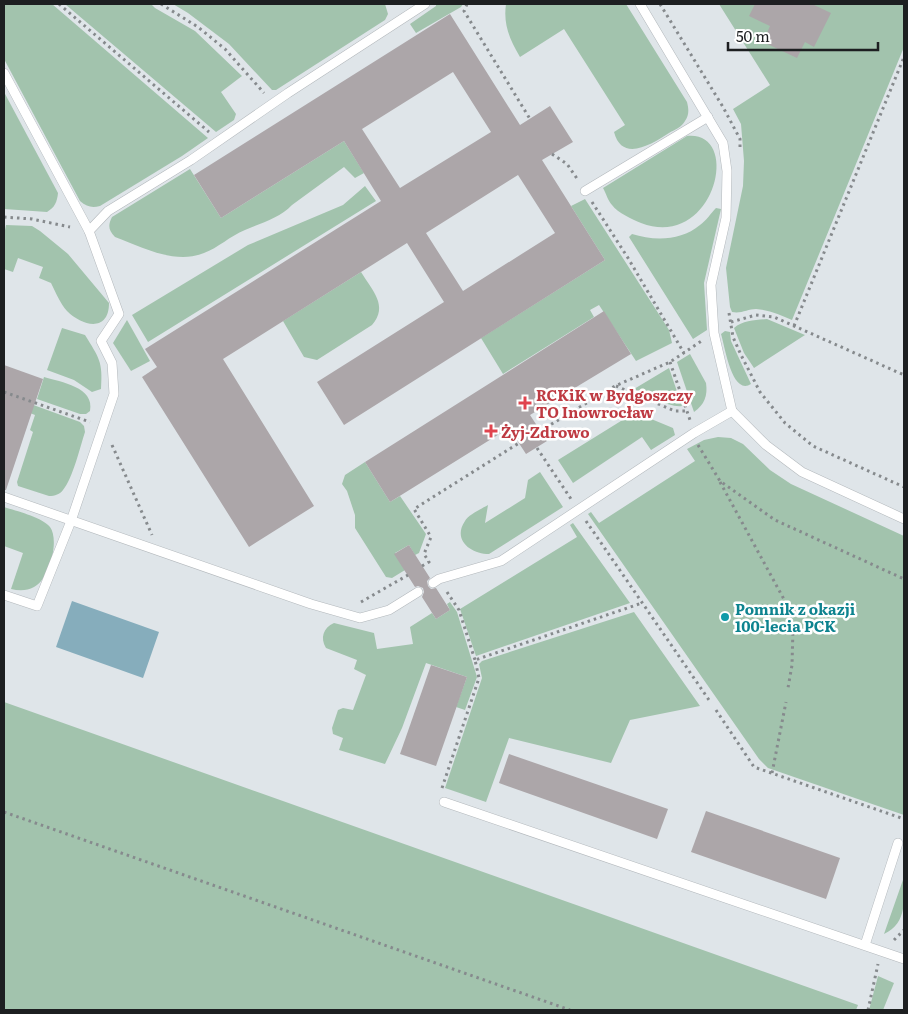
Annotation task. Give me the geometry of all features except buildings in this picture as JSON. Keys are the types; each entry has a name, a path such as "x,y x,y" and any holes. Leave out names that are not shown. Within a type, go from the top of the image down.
{"lane":[{"path":"89,231 108,211 425,4"},
{"path":"640,4 723,143 727,171 726,218 711,285 714,333 732,411 766,445 802,472 904,519"},
{"path":"4,73 89,231 119,314 101,340 112,363 114,394 71,520 37,606 4,595"},
{"path":"585,191 708,117"},
{"path":"436,581 501,561 694,432 732,411"},
{"path":"4,497 311,604 360,618 389,610 418,592"},
{"path":"444,802 904,959"},
{"path":"865,946 898,843"}],"path":[{"path":"59,4 219,140"},
{"path":"161,4 198,27 225,49 273,103"},
{"path":"467,4 464,11 530,119"},
{"path":"660,4 723,107 740,139 740,157"},
{"path":"794,326 904,57"},
{"path":"552,154 568,164 628,258 684,353"},
{"path":"4,217 32,219 89,231"},
{"path":"727,305 733,337 741,355 760,392 785,423 813,446 904,487"},
{"path":"670,362 700,449 720,481 786,603 793,628 792,665 788,688"},
{"path":"615,386 675,411 687,411"},
{"path":"442,790 479,678 459,610 436,581 424,554 431,537 414,509 519,443"},
{"path":"537,448 709,700"},
{"path":"720,481 775,520 904,579"},
{"path":"422,566 429,562"},
{"path":"343,612 408,575"},
{"path":"475,660 642,603"},
{"path":"772,773 786,702"},
{"path":"716,710 754,767 904,819"},
{"path":"4,812 570,1010"}],"green space":[{"path":"4,4 52,4 208,138 100,206 94,207 83,203 80,201 4,59"},
{"path":"65,4 151,4 195,31 242,76 221,92 236,114 234,120 216,132"},
{"path":"173,4 385,4 388,14 385,20 276,90 272,90 229,44"},
{"path":"436,4 463,4 461,7 416,33 410,24 436,6"},
{"path":"506,4 626,4 687,102 688,114 684,123 646,146 630,149 624,147 618,141 614,132 625,125 564,29 520,57 508,32 505,12"},
{"path":"719,4 904,4 904,47 792,320 761,310 753,309 732,312 730,307 726,268 743,186 744,161 741,124 733,109 770,85"},
{"path":"4,92 58,193 55,204 47,212 4,209"},
{"path":"687,136 704,139 714,151 717,168 713,188 703,206 687,220 667,227 641,223 618,211 609,201 603,188"},
{"path":"344,141 364,173 355,178 344,167 287,210 204,253 182,257 170,256 147,250 115,237 110,230 109,225 112,217 190,169 221,218"},
{"path":"365,186 376,201 148,342 132,315 248,245 343,205"},
{"path":"585,199 669,330 672,343 636,361 599,305 590,310 594,317 503,374 481,338 605,260 571,206"},
{"path":"716,208 721,209 704,283 707,330 693,339 629,237 632,234 649,238 676,237 693,230"},
{"path":"6,225 32,226 68,254 109,303 105,319 100,323 87,323 67,311 51,283 39,278 43,267 18,258 13,272 4,269 4,235"},
{"path":"361,272 377,298 379,311 377,318 372,325 317,360 304,357 283,321"},
{"path":"767,319 805,335 754,368 744,353 734,328 745,322"},
{"path":"127,320 150,361 131,371 113,343"},
{"path":"62,328 85,335 94,349 101,366 101,389 92,392 74,380 47,370"},
{"path":"725,331 730,332 731,341 751,384 744,386 734,377 721,334"},
{"path":"690,354 706,383 704,400 694,412 677,362"},
{"path":"669,368 682,406 664,403 634,389"},
{"path":"44,377 82,391 90,403 90,411 86,414 80,414 37,399"},
{"path":"17,399 80,422 84,426 85,432 67,485 62,491 53,496 18,486 17,482 33,432 30,430 35,415 15,407"},
{"path":"637,415 673,428 675,435 651,450 642,437 573,483 558,460 629,416"},
{"path":"718,437 731,438 743,444 770,470 791,484 904,536 904,815 768,768 759,759 588,514 591,512 599,523 695,461 687,449 704,440"},
{"path":"365,462 390,502 400,496 426,534 419,553 415,555 409,545 395,553 405,570 392,578 386,577 355,528 355,515 347,491 342,484 345,475"},
{"path":"540,472 563,507 489,554 476,552 465,545 461,534 467,519 488,505 485,523 525,498 528,480"},
{"path":"4,507 41,520 50,527 53,533 53,550 48,569 39,583 29,589 11,589 23,553 4,546"},
{"path":"573,523 630,603 476,656 460,609 577,537 570,525"},
{"path":"450,602 457,612 477,677 465,710 456,707 467,677 426,663 402,728 385,764 339,750 343,738 333,734 332,728 338,710 343,708 353,710 366,675 354,669 357,660 326,648 323,641 325,630 334,623 374,633 377,649 413,644 410,627 432,613 436,619 450,610 447,604"},
{"path":"634,612 700,706 630,720 611,763 509,738 486,802 445,788 482,678 479,664 482,661"},
{"path":"4,702 858,1005 856,1010 4,1010"},
{"path":"904,877 904,901 901,917 892,929 884,934"},
{"path":"878,976 894,983 883,1010 869,1010"}],"water":[{"path":"72,601 159,632 143,678 56,647"}],"place":[{"name":"RCKiK w Bydgoszczy TO Inowrocław","path":"525,403"},
{"name":"Żyj-Zdrowo","path":"491,431"},
{"name":"Pomnik z okazji 100-lecia PCK","path":"725,617"}]}
